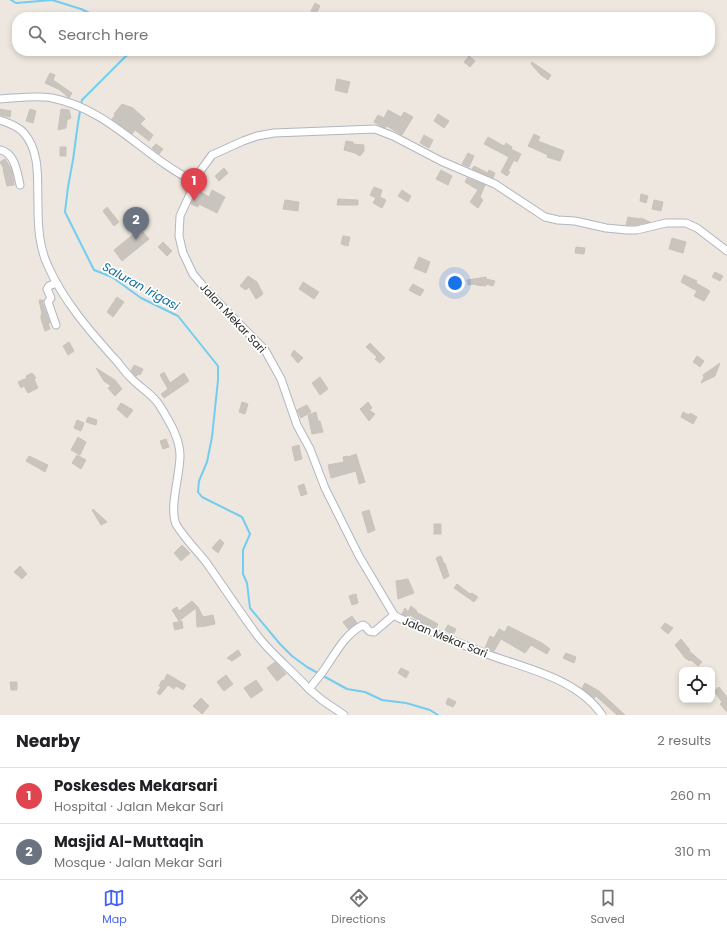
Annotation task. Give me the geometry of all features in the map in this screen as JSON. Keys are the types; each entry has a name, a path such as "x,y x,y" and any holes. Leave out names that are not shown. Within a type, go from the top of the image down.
{"street":[{"path":"0,99 52,98 84,109 116,126 170,168 195,182"},
{"path":"0,120 15,126 23,132 30,143 37,170 41,247 56,283 90,332 133,380 159,404 172,428 179,445 180,455 175,503 175,520 179,528 258,635 309,689 344,715"},
{"name":"Jalan Mekar Sari","path":"602,715 593,703 562,681 484,653 394,615 360,556 325,488 310,449 297,425 280,379 265,350 208,292 193,274 183,253 179,236 180,216 203,166 212,155 224,148 257,136 274,133 375,129 393,136 441,161 495,184 545,217 558,220 575,221 606,228 627,230 637,230 666,223 686,223 697,228 727,251"},
{"path":"0,150 7,152 12,158 20,185"},
{"path":"56,283 49,286 47,289 51,298 48,302 56,325"},
{"path":"309,689 344,640 350,634 363,625 369,631 374,632 394,615"}],"building":[{"path":"315,3 320,6 317,12 311,11"},
{"path":"469,56 475,61 470,67 464,62"},
{"path":"532,62 551,75 548,80 531,64"},
{"path":"50,73 55,75 53,80 72,93 69,98 60,90 45,83"},
{"path":"337,79 350,82 347,93 335,90"},
{"path":"122,104 133,108 145,119 140,124 153,135 149,141 135,130 132,134 112,119"},
{"path":"0,109 11,111 10,117 0,115"},
{"path":"30,109 36,111 33,123 26,121"},
{"path":"61,109 69,110 71,118 67,120 66,128 58,130"},
{"path":"388,110 401,117 404,112 413,117 402,135 387,126 385,128 374,122 378,115 384,118"},
{"path":"438,114 449,121 444,128 434,121"},
{"path":"534,134 540,137 538,141 564,151 560,161 547,157 548,155 528,146"},
{"path":"424,135 433,140 429,148 420,143"},
{"path":"488,137 504,146 506,143 512,147 511,149 521,154 517,162 514,160 507,176 501,172 509,157 484,144"},
{"path":"346,141 353,142 353,144 364,145 364,151 360,156 344,150"},
{"path":"156,144 163,149 159,154 152,148"},
{"path":"60,147 66,147 66,156 60,156"},
{"path":"468,153 474,156 469,167 462,164"},
{"path":"5,159 12,170 14,185 7,186 4,169 0,162"},
{"path":"474,166 488,173 489,170 495,173 493,178 472,169"},
{"path":"224,168 228,173 219,181 215,176"},
{"path":"441,170 452,176 448,185 436,179"},
{"path":"467,178 485,185 480,197 483,200 478,208 470,202 478,190 465,182"},
{"path":"374,187 382,190 380,197 386,200 382,208 373,203 376,198 370,195"},
{"path":"197,190 209,197 212,190 225,197 217,213 199,204 198,207 191,204"},
{"path":"402,190 411,196 408,202 398,196"},
{"path":"641,194 648,196 646,203 640,201"},
{"path":"338,199 358,200 358,205 337,205"},
{"path":"285,200 299,202 298,211 283,209"},
{"path":"654,200 663,202 661,211 652,209"},
{"path":"107,207 119,222 114,226 103,211"},
{"path":"628,217 641,218 650,222 636,225 626,225"},
{"path":"140,229 149,239 122,261 114,250"},
{"path":"343,236 350,237 348,246 341,244"},
{"path":"672,238 686,242 683,253 669,249"},
{"path":"163,242 172,251 167,256 158,247"},
{"path":"576,247 585,248 584,254 575,253"},
{"path":"419,257 430,262 426,273 414,268"},
{"path":"715,272 723,276 720,281 712,277"},
{"path":"684,275 697,281 696,283 710,291 704,301 694,296 697,291 681,282"},
{"path":"248,276 257,282 263,294 256,299 249,287 246,290 240,286"},
{"path":"486,277 486,279 495,281 493,286 486,284 486,286 476,284 468,285 467,280"},
{"path":"303,282 319,292 314,299 299,289"},
{"path":"413,284 424,290 420,296 409,290"},
{"path":"117,297 124,302 113,317 107,312"},
{"path":"39,300 43,300 50,323 48,323 50,329 45,331 41,319 42,314"},
{"path":"69,342 74,351 68,355 63,346"},
{"path":"370,343 385,358 380,363 375,359 377,357 366,347"},
{"path":"294,350 303,358 298,363 291,355"},
{"path":"697,356 704,361 700,367 693,362"},
{"path":"720,363 715,376 701,383 704,377 703,375"},
{"path":"134,365 143,369 140,375 139,374 136,376 131,371"},
{"path":"96,368 115,380 122,389 115,396 108,388 111,386 104,381"},
{"path":"164,372 170,383 184,373 189,381 164,398 161,394 168,389 160,375"},
{"path":"32,373 36,378 34,379 38,388 28,393 24,386 21,388 18,382 27,378 26,376"},
{"path":"320,377 328,389 320,395 312,383"},
{"path":"242,402 248,404 245,414 239,412"},
{"path":"368,402 372,408 369,410 375,414 369,421 360,409"},
{"path":"121,403 133,410 127,418 117,409"},
{"path":"307,405 311,412 301,418 297,410"},
{"path":"316,412 323,432 312,434 308,415"},
{"path":"683,412 689,415 690,413 697,417 693,424 681,417"},
{"path":"88,417 97,420 96,425 86,422"},
{"path":"77,420 84,423 81,431 74,428"},
{"path":"78,437 86,442 80,455 71,450"},
{"path":"166,439 169,447 163,449 160,441"},
{"path":"299,445 302,459 295,461 292,447"},
{"path":"356,454 365,482 359,484 356,471 331,478 328,465 344,462 343,457"},
{"path":"77,455 86,460 81,469 72,463"},
{"path":"29,456 48,465 45,472 26,461"},
{"path":"304,484 307,494 301,496 298,486"},
{"path":"93,509 107,522 101,525 92,510"},
{"path":"369,510 375,530 368,533 362,512"},
{"path":"434,524 441,524 441,534 434,534"},
{"path":"220,539 224,543 218,553 212,548"},
{"path":"182,545 190,553 181,561 174,553"},
{"path":"441,556 449,576 444,579 436,558"},
{"path":"20,566 27,574 22,579 14,572"},
{"path":"408,579 414,593 398,599 396,581"},
{"path":"457,584 470,594 472,593 478,597 474,602 454,588"},
{"path":"356,594 358,603 352,605 349,596"},
{"path":"192,601 198,607 203,617 213,615 215,624 197,627 196,608 179,621 172,610 177,607 179,611"},
{"path":"411,606 417,611 416,612 438,624 436,628 419,621 410,615 409,617 402,614 405,608 408,612"},
{"path":"352,616 357,623 348,629 343,622"},
{"path":"182,621 183,628 175,630 173,623"},
{"path":"665,623 673,628 668,634 661,628"},
{"path":"448,625 456,629 453,635 445,630"},
{"path":"508,626 542,643 550,649 547,654 531,645 525,653 501,639 494,651 485,648 490,636 494,638 499,629 505,632"},
{"path":"681,639 690,650 689,651 702,662 698,666 691,660 690,661 685,658 675,645"},
{"path":"238,650 241,655 232,661 227,658"},
{"path":"566,653 576,657 574,663 563,658"},
{"path":"275,662 286,674 277,681 267,668"},
{"path":"401,668 409,672 406,678 398,673"},
{"path":"167,674 186,685 183,690 176,686 174,689 168,685 160,695 157,693 161,687 159,686 162,680 164,681"},
{"path":"226,675 233,684 224,691 217,682"},
{"path":"256,680 263,690 251,698 244,688"},
{"path":"10,682 17,682 17,690 11,690"},
{"path":"585,683 599,691 625,715 617,715 596,696 594,698 582,688"},
{"path":"719,687 727,697 727,712 720,704 722,702 715,690"},
{"path":"201,698 209,706 202,714 193,706"},
{"path":"448,698 456,702 453,707 446,704"}],"waterway":[{"name":"Saluran Irigasi","path":"11,0 16,3 52,0 87,12"},
{"name":"Saluran Irigasi","path":"126,56 82,100 65,212 94,270 112,277 141,298 178,316 218,366 212,437 207,462 199,481 198,492 202,497 242,517 250,534 243,550 243,574 247,583 250,608 280,644 292,656 307,667 347,689 365,692 382,700 406,703 430,710 438,715"}],"place":[{"name":"Poskesdes Mekarsari","path":"194,201"},
{"name":"Masjid Al-Muttaqin","path":"136,240"}]}
